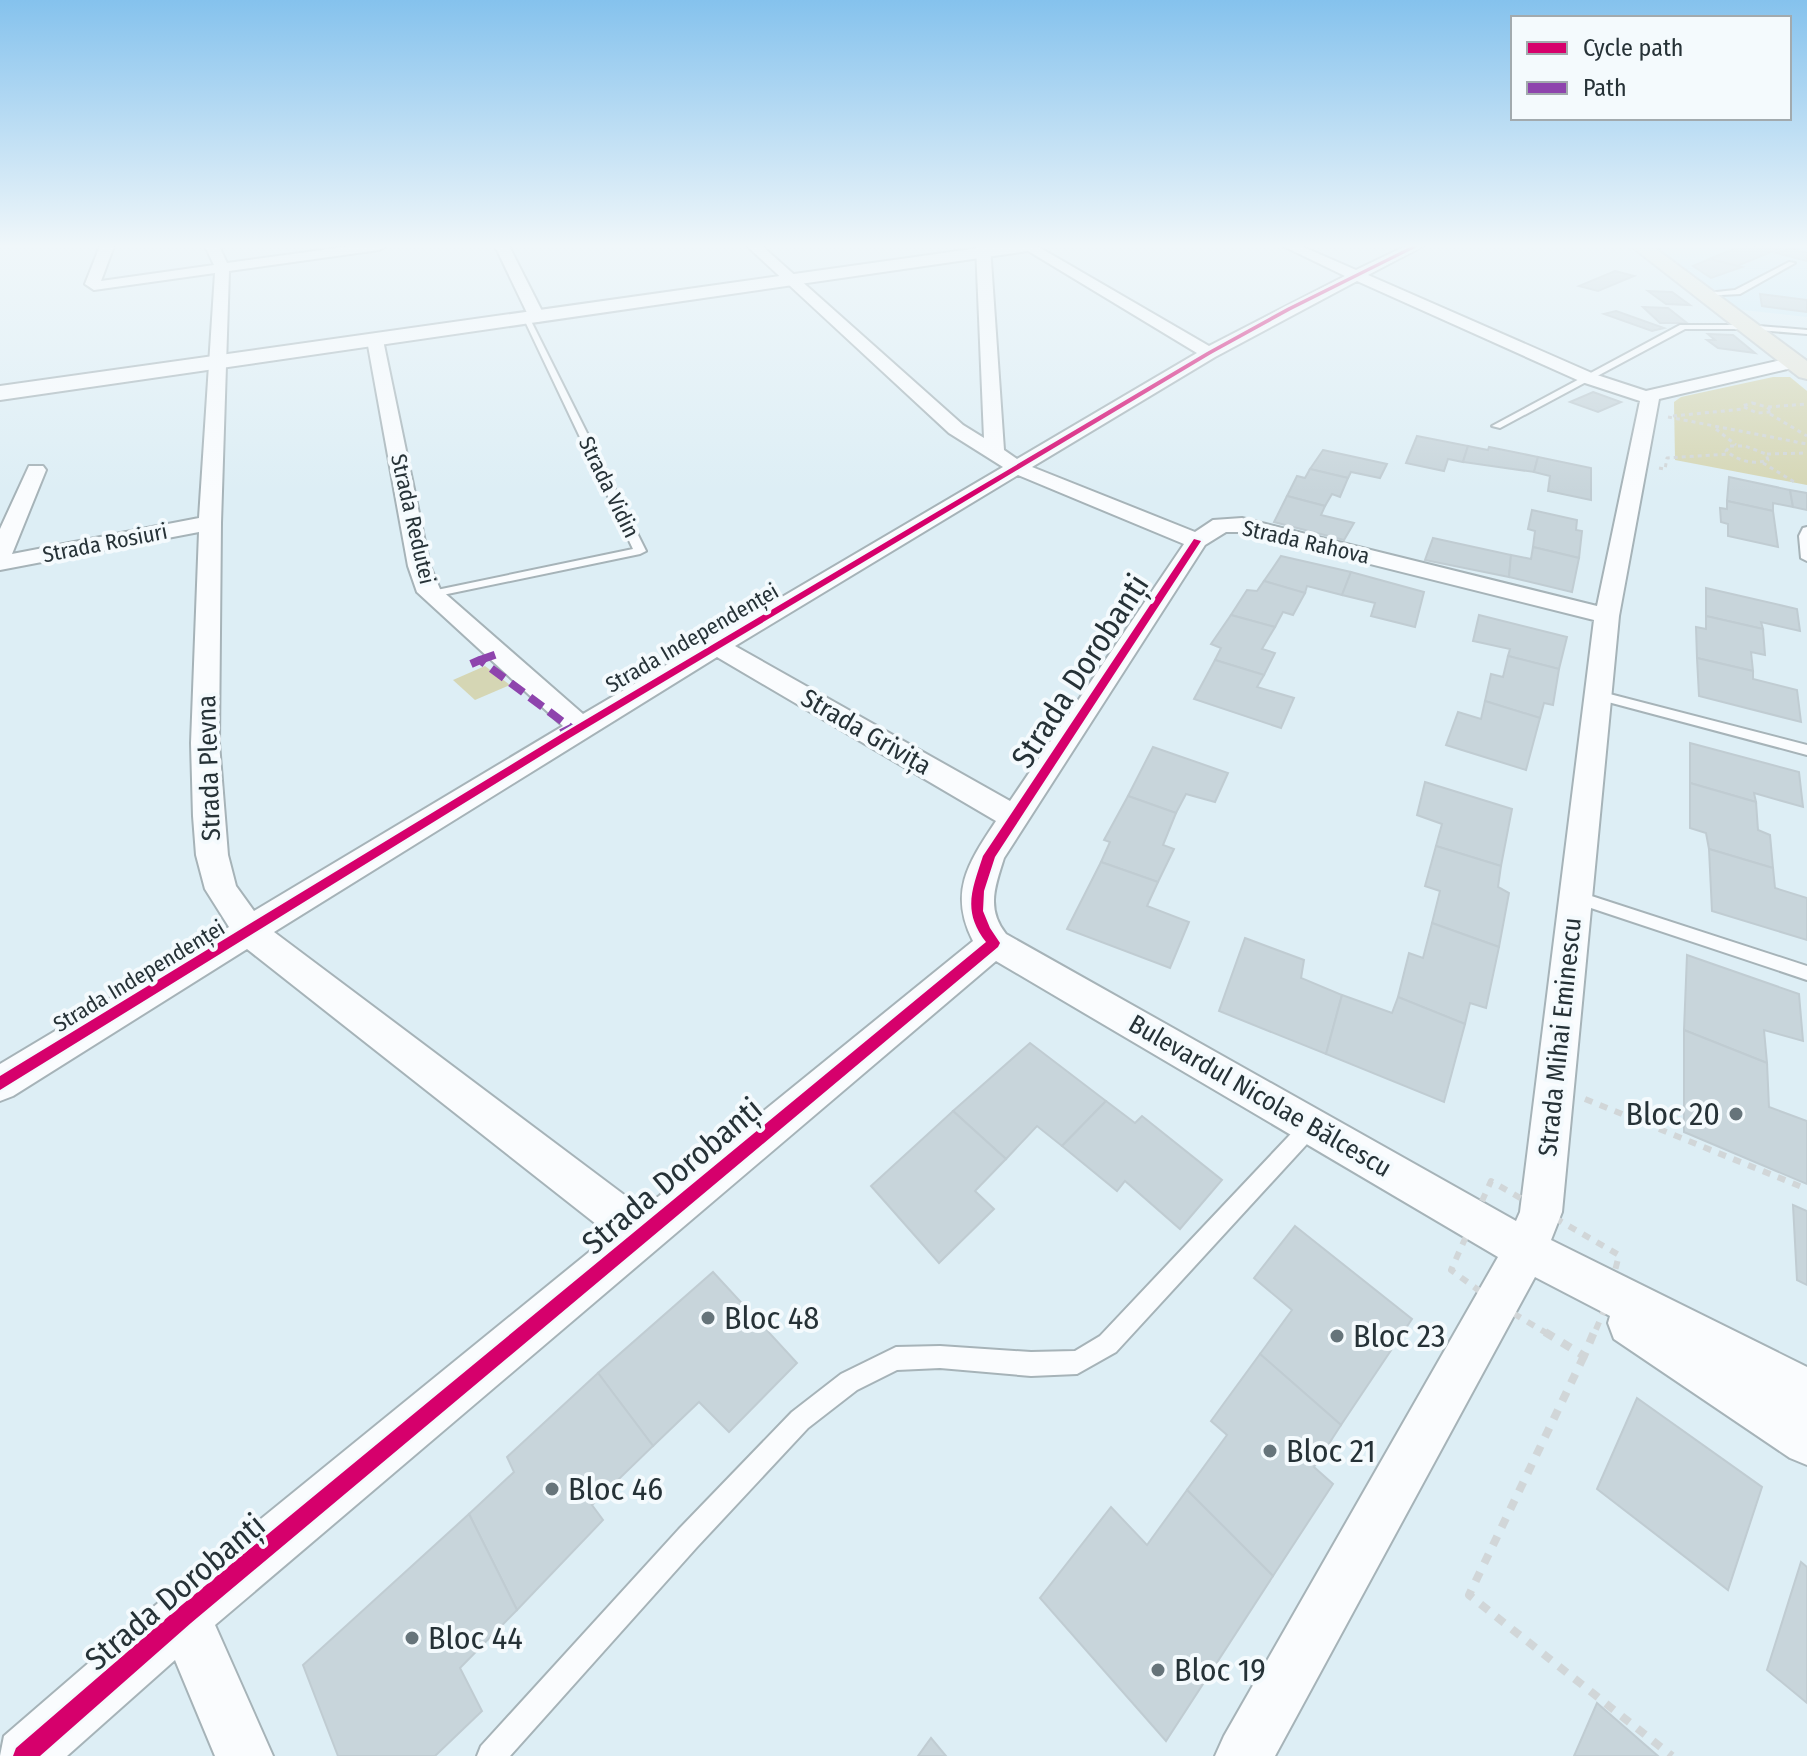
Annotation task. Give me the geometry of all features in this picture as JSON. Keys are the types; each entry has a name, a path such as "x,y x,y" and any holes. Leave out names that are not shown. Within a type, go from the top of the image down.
{"highway":[{"path":"1748,328 1803,360"}],"street":[{"name":"Strada Plevna","path":"218,328 205,743 212,855 221,889 250,932 642,1234"},
{"path":"0,393 461,328"},
{"path":"844,328 956,429 1017,468 1197,541"},
{"path":"988,328 994,452"},
{"path":"1167,328 1209,353"},
{"name":"Strada Independenței","path":"0,1084 581,727 1209,353 1257,328"},
{"path":"1476,328 1588,378 1650,398 1655,392 1702,379 1803,360"},
{"name":"Strada Redutei","path":"375,340 419,566 432,595 581,727"},
{"name":"Strada Mihai Eminescu","path":"1244,1756 1526,1250 1541,1212 1607,616 1650,398"},
{"path":"0,555 36,470"},
{"name":"Strada Rosiuri","path":"0,563 210,523"},
{"name":"Strada Rahova","path":"1197,541 1221,525 1242,525 1607,616"},
{"name":"Strada Dorobanți","path":"24,1756 184,1616 994,943 978,925 975,905 989,856 1197,541"},
{"name":"Strada Grivița","path":"718,647 1014,817"},
{"name":"Bulevardul Nicolae Bălcescu","path":"994,943 1526,1250 1807,1392"},
{"name":"Bulevardul Nicolae Bălcescu","path":"1526,1250 1807,1441"},
{"path":"184,1616 244,1756"}],"lane":[{"name":"Strada Vidin","path":"432,595 640,551 537,328"},
{"path":"1497,426 1681,328"},
{"path":"1748,328 1803,360"},
{"path":"1807,530 1807,558"},
{"path":"1598,695 1807,750"},
{"path":"1576,897 1807,973"},
{"path":"491,1756 688,1538 800,1420 849,1382 896,1359 940,1357 1031,1364 1077,1362 1108,1344 1311,1126"}],"path":[{"path":"1744,409 1742,406 1747,403 1767,407 1807,404"},
{"path":"1767,407 1772,410 1769,414"},
{"path":"1807,436 1769,414 1744,409 1664,417 1807,444"},
{"path":"1712,426 1737,445 1766,454 1807,453"},
{"path":"1729,454 1727,448 1737,445"},
{"path":"1638,463 1665,469 1667,458 1729,454 1762,462 1768,460 1766,454"},
{"path":"1762,462 1796,483"},
{"path":"1554,1087 1807,1189"},
{"path":"1584,1356 1469,1595 1672,1756"}],"green space":[{"path":"1773,377 1790,377 1807,391 1807,485 1675,460 1674,402 1681,397"},
{"path":"485,666 510,685 475,700 453,680"}],"building":[{"path":"1708,334 1733,335 1755,353 1718,348 1707,340 1715,340"},
{"path":"1593,392 1621,402 1598,412 1570,402"},
{"path":"1417,436 1468,446 1463,462 1448,459 1444,471 1406,463"},
{"path":"1468,446 1538,457 1534,472 1463,462"},
{"path":"1323,450 1387,464 1380,478 1351,472 1348,478 1310,469"},
{"path":"1538,457 1591,468 1591,500 1548,491 1550,476 1534,472"},
{"path":"1310,469 1348,478 1340,497 1332,494 1325,506 1287,496 1297,476 1305,478"},
{"path":"1729,477 1790,490 1793,507 1773,503 1773,511 1727,501"},
{"path":"1790,490 1807,493 1807,510 1793,507"},
{"path":"1287,496 1325,506 1321,515 1354,523 1344,540 1274,522"},
{"path":"1727,501 1773,511 1778,547 1728,536 1728,524 1721,522 1720,508 1727,509"},
{"path":"1532,510 1577,520 1576,530 1582,531 1579,558 1533,547 1535,531 1528,529"},
{"path":"1433,538 1511,555 1509,577 1425,560"},
{"path":"1533,547 1579,558 1572,592 1509,577 1511,555 1531,559"},
{"path":"1281,556 1351,572 1342,595 1307,586 1305,593 1264,581"},
{"path":"1351,572 1424,592 1415,627 1371,616 1375,603 1342,595"},
{"path":"1264,581 1305,593 1293,615 1283,612 1275,627 1231,615 1247,590 1257,591"},
{"path":"1706,588 1797,609 1800,631 1761,622 1763,629 1706,616"},
{"path":"1231,615 1275,627 1262,649 1275,653 1264,675 1215,660 1221,648 1211,644"},
{"path":"1479,615 1567,637 1559,669 1508,656 1510,649 1473,641"},
{"path":"1706,616 1763,629 1765,655 1751,652 1753,671 1697,658 1696,627 1706,629"},
{"path":"1508,656 1559,669 1553,705 1544,703 1540,718 1485,701 1491,674 1503,677"},
{"path":"1697,658 1753,671 1753,679 1797,690 1801,722 1699,696"},
{"path":"1215,660 1264,675 1257,687 1294,698 1281,728 1194,699"},
{"path":"1485,701 1540,718 1526,770 1446,745 1458,712 1481,719"},
{"path":"1690,743 1799,772 1803,807 1754,793 1756,802 1690,783"},
{"path":"1153,747 1228,773 1215,802 1186,794 1176,813 1128,796"},
{"path":"1425,782 1512,809 1501,866 1436,846 1442,824 1417,815"},
{"path":"1690,783 1756,802 1758,830 1770,835 1773,868 1709,849 1706,833 1690,828"},
{"path":"1128,796 1176,813 1163,845 1174,849 1158,882 1101,862 1110,842 1104,840"},
{"path":"1436,846 1501,866 1498,887 1509,893 1499,947 1432,923 1440,891 1425,886"},
{"path":"1709,849 1773,868 1775,888 1807,898 1807,940 1712,911"},
{"path":"1101,862 1158,882 1147,906 1189,922 1170,968 1067,929"},
{"path":"1432,923 1499,947 1486,1008 1470,1003 1465,1024 1398,997 1409,953 1423,958"},
{"path":"1245,938 1304,960 1301,978 1342,995 1326,1054 1219,1011"},
{"path":"1687,955 1799,994 1803,1041 1764,1030 1767,1063 1684,1030"},
{"path":"1342,995 1392,1013 1398,997 1465,1024 1444,1102 1326,1054"},
{"name":"Bloc 20","path":"1684,1030 1767,1063 1769,1107 1807,1121 1807,1184 1684,1132"},
{"path":"1030,1043 1106,1101 1062,1146 1037,1126 1006,1159 953,1111"},
{"path":"1106,1101 1135,1123 1142,1116 1222,1180 1180,1229 1125,1181 1117,1191 1062,1146"},
{"path":"953,1111 1006,1159 975,1191 994,1209 939,1263 871,1186"},
{"path":"1793,1205 1807,1211 1807,1285 1797,1280"},
{"name":"Bloc 23","path":"1295,1226 1412,1319 1341,1425 1260,1354 1292,1310 1254,1278"},
{"name":"Bloc 48","path":"713,1272 797,1363 729,1432 699,1402 653,1446 598,1373"},
{"name":"Bloc 21","path":"1260,1354 1341,1425 1314,1467 1333,1484 1273,1576 1187,1490 1227,1435 1211,1421"},
{"name":"Bloc 46","path":"598,1373 653,1446 592,1505 603,1520 517,1610 469,1514 514,1472 507,1457"},
{"path":"1637,1398 1762,1487 1728,1590 1597,1489"},
{"name":"Bloc 19","path":"1187,1490 1273,1576 1166,1741 1040,1598 1111,1507 1147,1545"},
{"name":"Bloc 44","path":"469,1514 517,1610 460,1668 482,1711 435,1756 338,1756 303,1665"},
{"path":"1801,1562 1807,1567 1807,1703 1767,1670"},
{"path":"1597,1703 1658,1756 1574,1756"},
{"path":"931,1738 946,1756 918,1756"}],"marked path":[{"path":"480,660 497,654"},
{"path":"471,664 480,660 571,728 561,733"}],"cycle path":[{"path":"0,1084 564,737 1255,328"},
{"path":"24,1756 184,1616 994,943 980,921 976,901 989,856 1197,541"}],"place":[{"name":"Bloc 20","path":"1736,1114"},
{"name":"Bloc 48","path":"708,1318"},
{"name":"Bloc 23","path":"1337,1336"},
{"name":"Bloc 21","path":"1270,1451"},
{"name":"Bloc 46","path":"552,1489"},
{"name":"Bloc 44","path":"412,1638"},
{"name":"Bloc 19","path":"1158,1670"}]}
